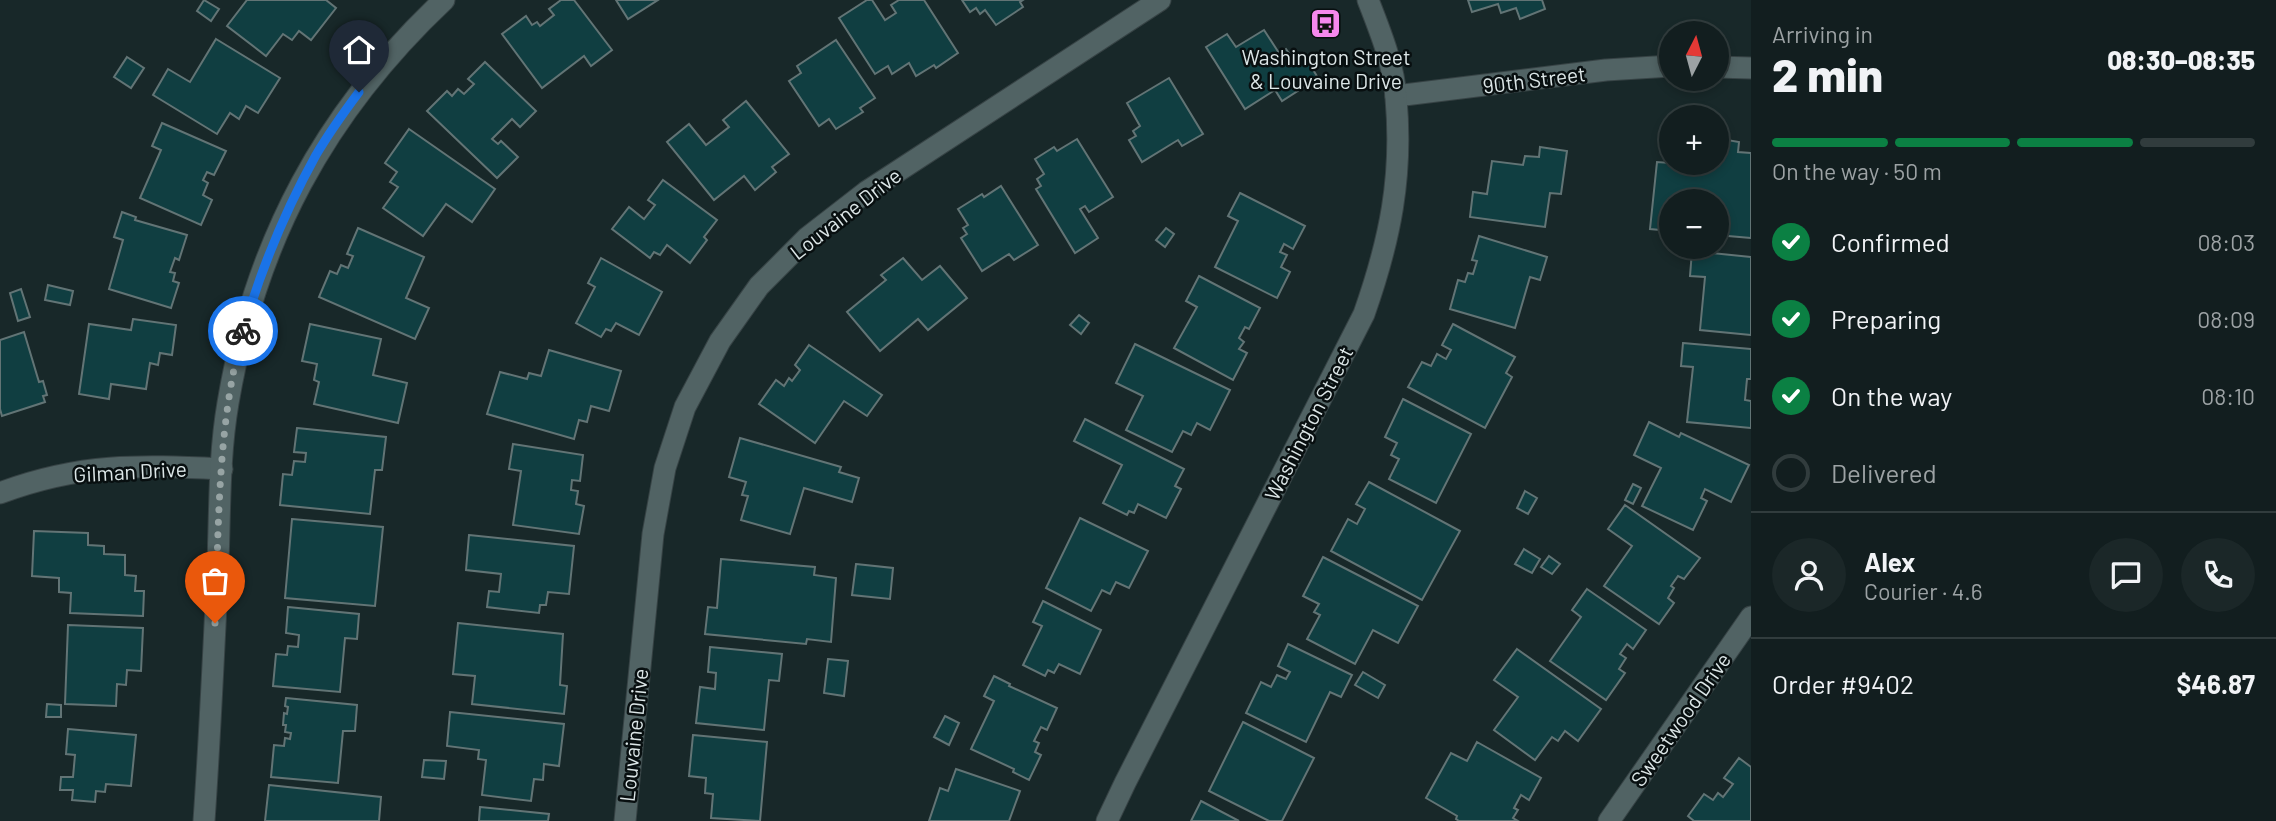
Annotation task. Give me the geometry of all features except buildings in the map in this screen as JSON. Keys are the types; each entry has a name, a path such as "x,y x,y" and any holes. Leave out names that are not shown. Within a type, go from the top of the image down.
{"street":[{"path":"204,821 222,469 228,406 239,348 256,286 283,221 317,153 359,92 410,32 444,0"},
{"name":"Louvaine Drive","path":"625,821 653,534 665,468 685,407 720,341 759,286 808,237 866,192 1160,0"},
{"name":"Washington Street","path":"1107,821 1364,314 1381,266 1394,211 1398,153 1396,96 1384,44 1368,0"},
{"name":"90th Street","path":"1396,96 1606,69 1659,67"},
{"path":"1729,67 1751,68"},
{"name":"Gilman Drive","path":"0,493 35,480 87,469 147,466 222,469"},
{"name":"Sweetwood Drive","path":"1609,821 1751,617"}],"way so far":[{"path":"215,623 222,469 228,406 243,331"}],"place":[{"name":"Washington Street & Louvaine Drive","path":"1326,24"}],"route":[{"path":"243,331 256,286 283,221 317,153 359,92"}]}
